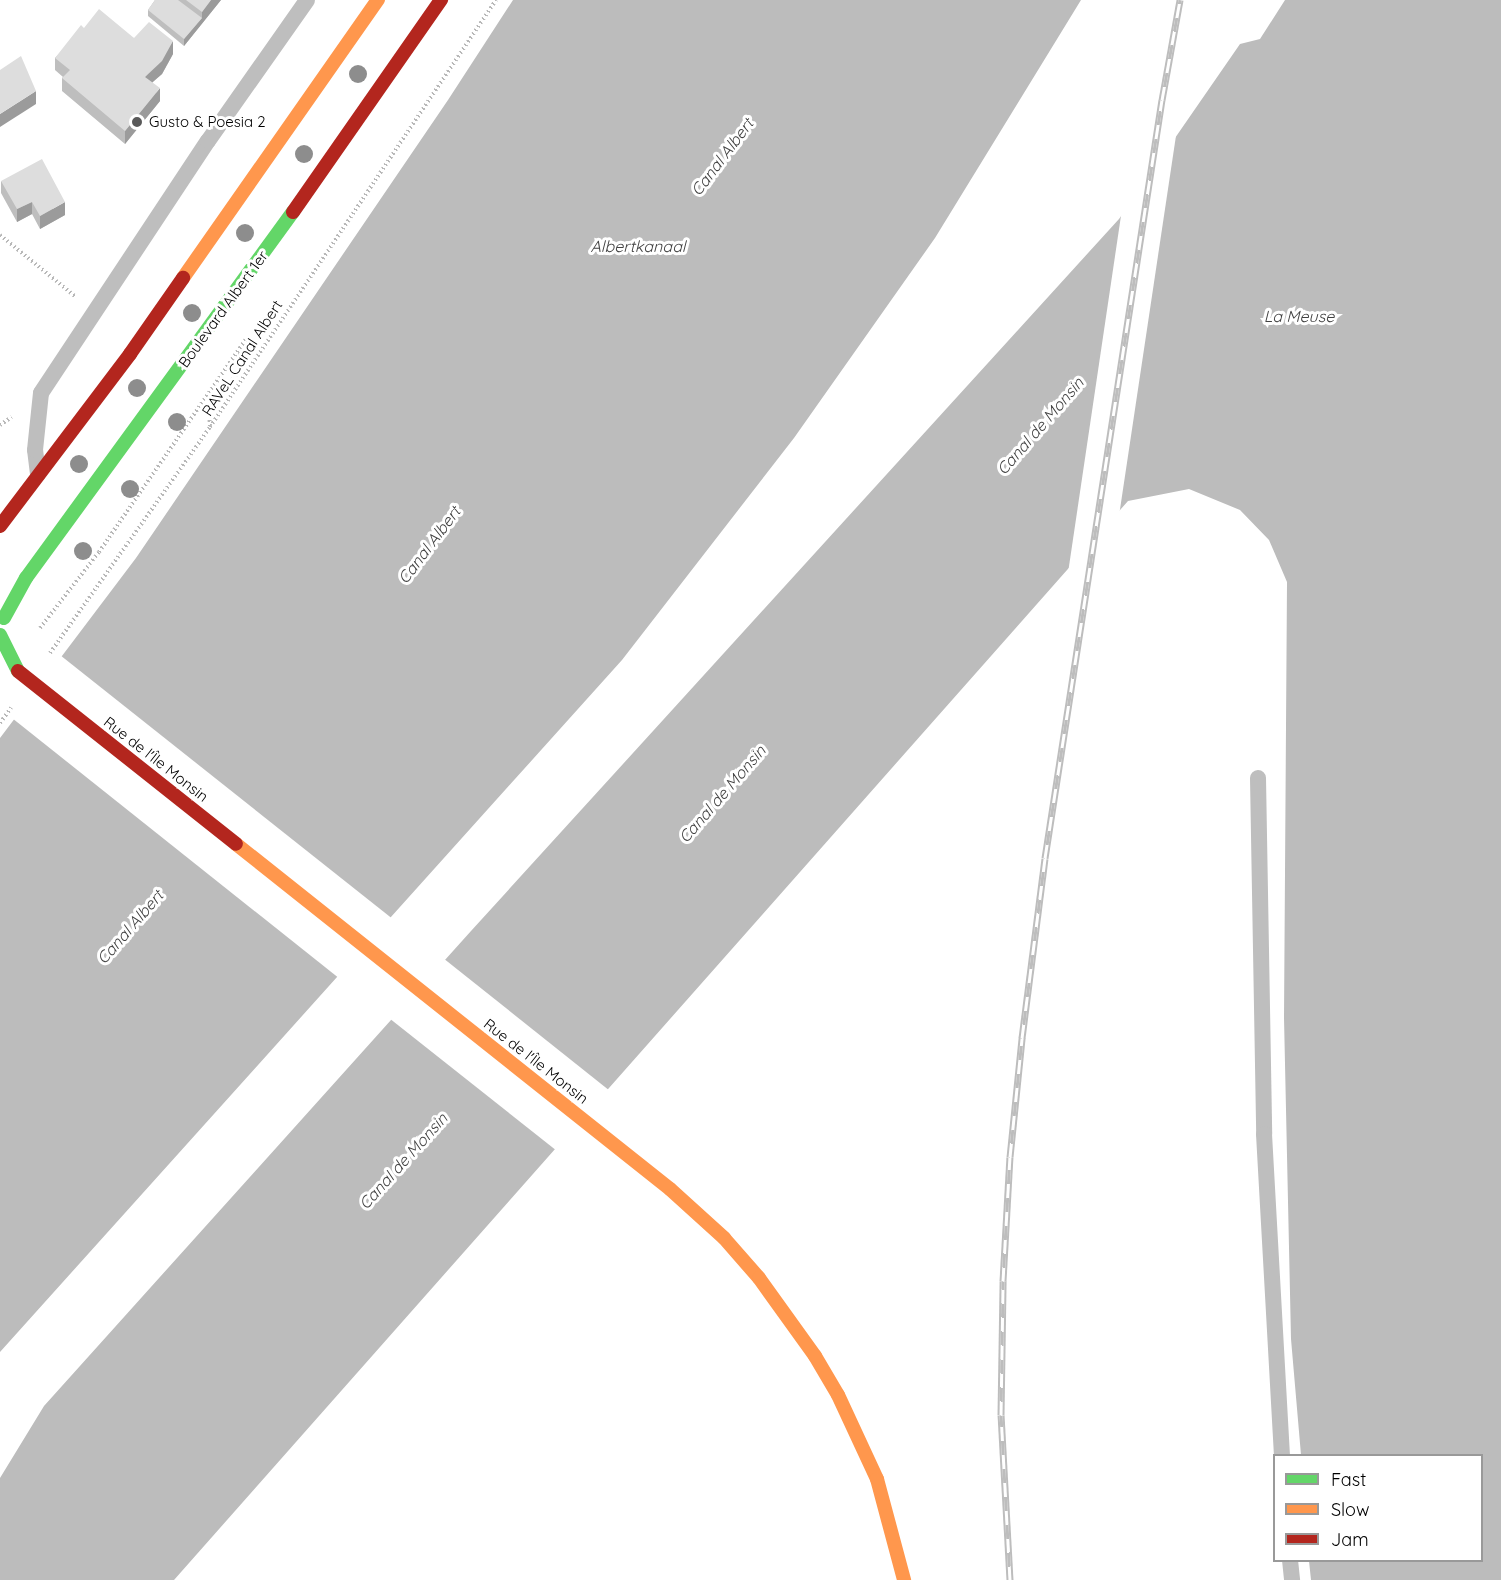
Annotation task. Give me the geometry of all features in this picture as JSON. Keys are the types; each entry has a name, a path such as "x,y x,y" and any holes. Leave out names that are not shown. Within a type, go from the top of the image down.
{"main road":[{"path":"0,526 130,354 378,0"},
{"name":"Boulevard Albert 1er","path":"4,618 26,578 291,215 441,0"},
{"path":"0,598 4,618 0,635"},
{"name":"Rue de l'Île Monsin","path":"0,635 18,671 670,1189 724,1238 752,1270 815,1356 838,1395 877,1479 904,1580"},
{"name":"Rue de l'Île Monsin","path":"0,667 18,671"}],"lane":[{"path":"38,474 34,450 41,393 208,141 307,0"},
{"path":"1258,778 1263,1134 1282,1454"},
{"path":"1290,1562 1292,1580"}],"path":[{"name":"RAVeL Canal Albert","path":"48,656 210,427 496,0"},
{"path":"0,235 59,285 96,311"},
{"path":"210,427 209,413 248,358 238,352"},
{"path":"0,723 14,704"}],"water":[{"name":"Albertkanaal","path":"513,0 1081,0 935,238 794,438 622,660 0,1352 0,738 136,558 448,100"},
{"name":"La Meuse","path":"1285,0 1501,0 1501,1580 1311,1580 1309,1562 1483,1562 1483,1454 1301,1454 1291,1339 1284,1018 1287,582 1269,540 1240,510 1189,489 1128,501 174,1580 0,1580 0,1478 44,1406 471,931 1119,219 1240,44 1260,39"}],"pier":[{"path":"1177,129 1119,516 1068,573 1122,209"},
{"path":"60,655 394,920 340,979 12,718"},
{"path":"443,958 610,1091 557,1151 389,1018"}],"building":[{"path":"155,0 178,0 202,18 184,39 148,10"},
{"path":"186,0 211,0 202,12"},
{"path":"99,9 134,38 149,22 173,41 162,61 145,77 160,88 125,131 62,78 70,70 55,58 81,25 84,28"},
{"path":"21,56 36,91 0,114 0,70"},
{"path":"42,159 65,202 40,216 32,202 17,209 1,181"}],"railway":[{"path":"1010,1580 1001,1415 1003,1281 1010,1157 1022,1038 1045,858 1162,100 1180,0"}],"traffic: fast":[{"path":"4,618 26,578 293,212"},
{"path":"0,635 18,671"}],"traffic: slow":[{"path":"183,278 378,0"},
{"path":"236,844 670,1189"},
{"path":"670,1189 724,1238 759,1278 815,1356 838,1395 877,1479 904,1580"}],"traffic: jam":[{"path":"293,212 441,0"},
{"path":"0,526 130,354 183,278"},
{"path":"18,671 236,844"}],"place":[{"name":"Gusto & Poesia 2","path":"137,122"}],"water label":[{"name":"Canal Albert","path":"722,157"},
{"name":"Canal de Monsin","path":"1040,426"},
{"name":"Canal Albert","path":"429,545"},
{"name":"Canal de Monsin","path":"722,794"},
{"name":"Canal Albert","path":"130,927"},
{"name":"Canal de Monsin","path":"403,1161"}]}
